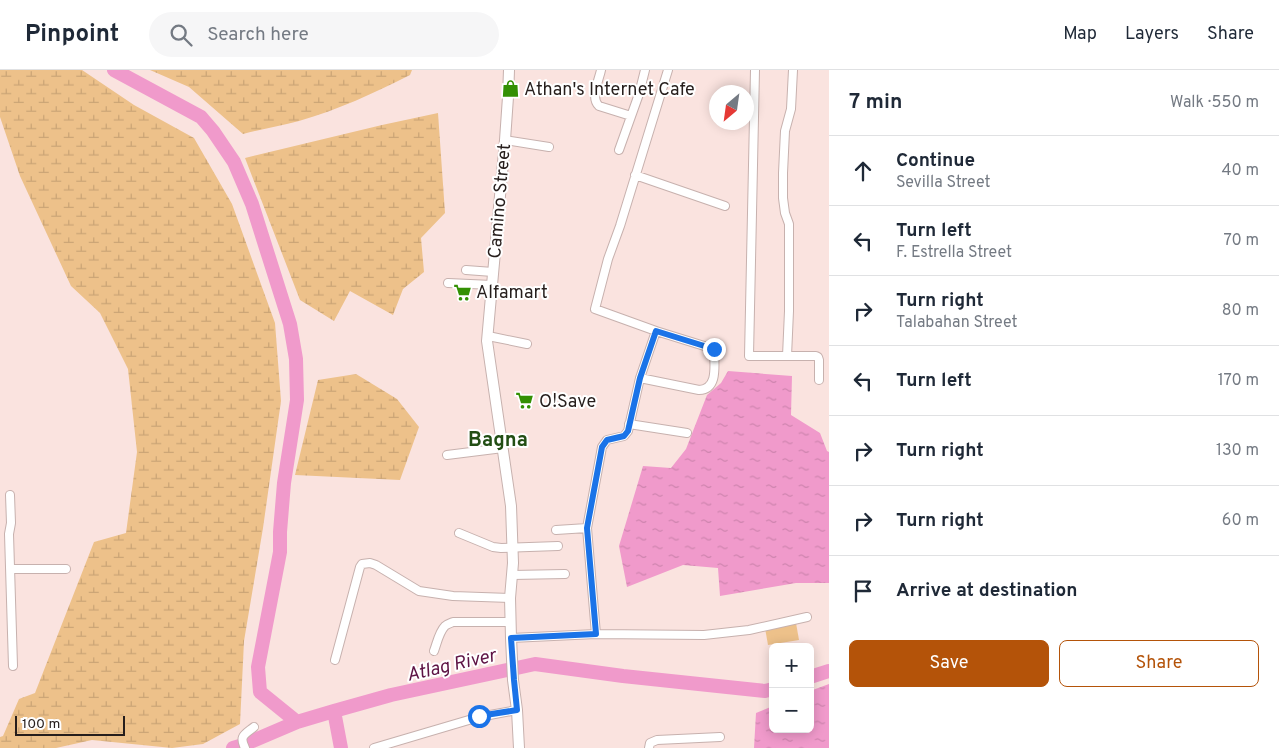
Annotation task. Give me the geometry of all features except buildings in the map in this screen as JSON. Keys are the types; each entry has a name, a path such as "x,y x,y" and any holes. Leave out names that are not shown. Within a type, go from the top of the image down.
{"main road":[{"name":"Camino Street","path":"509,70 505,140 487,341 511,506 512,575 510,622 519,748"}],"street":[{"path":"601,70 594,98 595,103 631,116"},
{"path":"619,150 639,94 645,70"},
{"path":"640,378 705,390 709,388 714,374 714,349 595,309 608,259 668,70"},
{"path":"755,70 749,356 816,356 818,358 819,380"},
{"path":"787,356 789,224 783,198 783,173 785,131 791,109 793,70"},
{"path":"505,140 549,147"},
{"path":"634,175 724,206"},
{"path":"466,270 493,272"},
{"path":"448,283 492,285"},
{"path":"596,634 587,528 602,447 607,440 624,436 628,431 640,378 656,331"},
{"path":"488,336 527,344"},
{"path":"629,424 687,433"},
{"path":"447,455 503,448"},
{"path":"10,495 11,523 9,534 13,666"},
{"path":"556,530 587,528"},
{"path":"458,533 501,548 558,546"},
{"path":"0,535 9,534"},
{"path":"334,660 362,564 370,563 376,565 418,591 452,596 510,598"},
{"path":"10,569 66,569"},
{"path":"512,575 565,574"},
{"path":"511,638 596,634 704,635 749,630 807,617"},
{"path":"434,651 442,631 449,623 510,622"},
{"path":"374,748 479,716 517,710"},
{"path":"244,744 244,734 254,727"},
{"path":"649,748 650,743 657,740 720,737"}],"green space":[{"path":"0,70 82,70 134,105 194,138 232,204 275,323 281,401 263,528 244,641 240,724 203,744 172,748 92,740 56,748 0,748 0,737 3,736 19,699 35,693 94,542 126,533 137,452 128,369 100,313 71,286 20,176 0,117"},
{"path":"150,70 412,70 410,75 396,82 328,112 292,123 243,134 189,87"},
{"path":"438,113 445,213 421,238 424,272 403,289 393,315 350,291 334,321 300,300 245,158"},
{"path":"356,374 397,399 419,427 400,480 295,475 318,380"},
{"path":"796,623 799,640 769,643 768,645 765,628"}],"water":[{"path":"728,371 792,376 791,415 820,433 829,452 829,583 796,583 720,596 718,568 683,565 627,587 619,546 643,466 671,468 686,449 707,395 721,383"},
{"path":"829,684 829,748 754,748 756,713 769,708 769,733 814,733 814,690"}],"waterway":[{"path":"114,70 201,117 213,131 234,162 252,204 290,324 296,359 297,400 284,483 280,552 258,667 260,692 297,722"},
{"name":"Atlag River","path":"233,748 297,722 391,695 535,664 623,676 769,690"},
{"name":"Atlag River","path":"814,676 829,671"},
{"path":"334,711 341,748"}],"place":[{"name":"Athan's Internet Cafe","path":"510,89"},
{"name":"Alfamart","path":"462,292"},
{"name":"O!Save","path":"525,401"}],"district":[{"name":"Bagna","path":"498,439"}],"route":[{"path":"479,716 517,710 511,638 596,634 587,528 602,447 610,438 624,436 628,431 640,378 656,331 714,349"}]}
